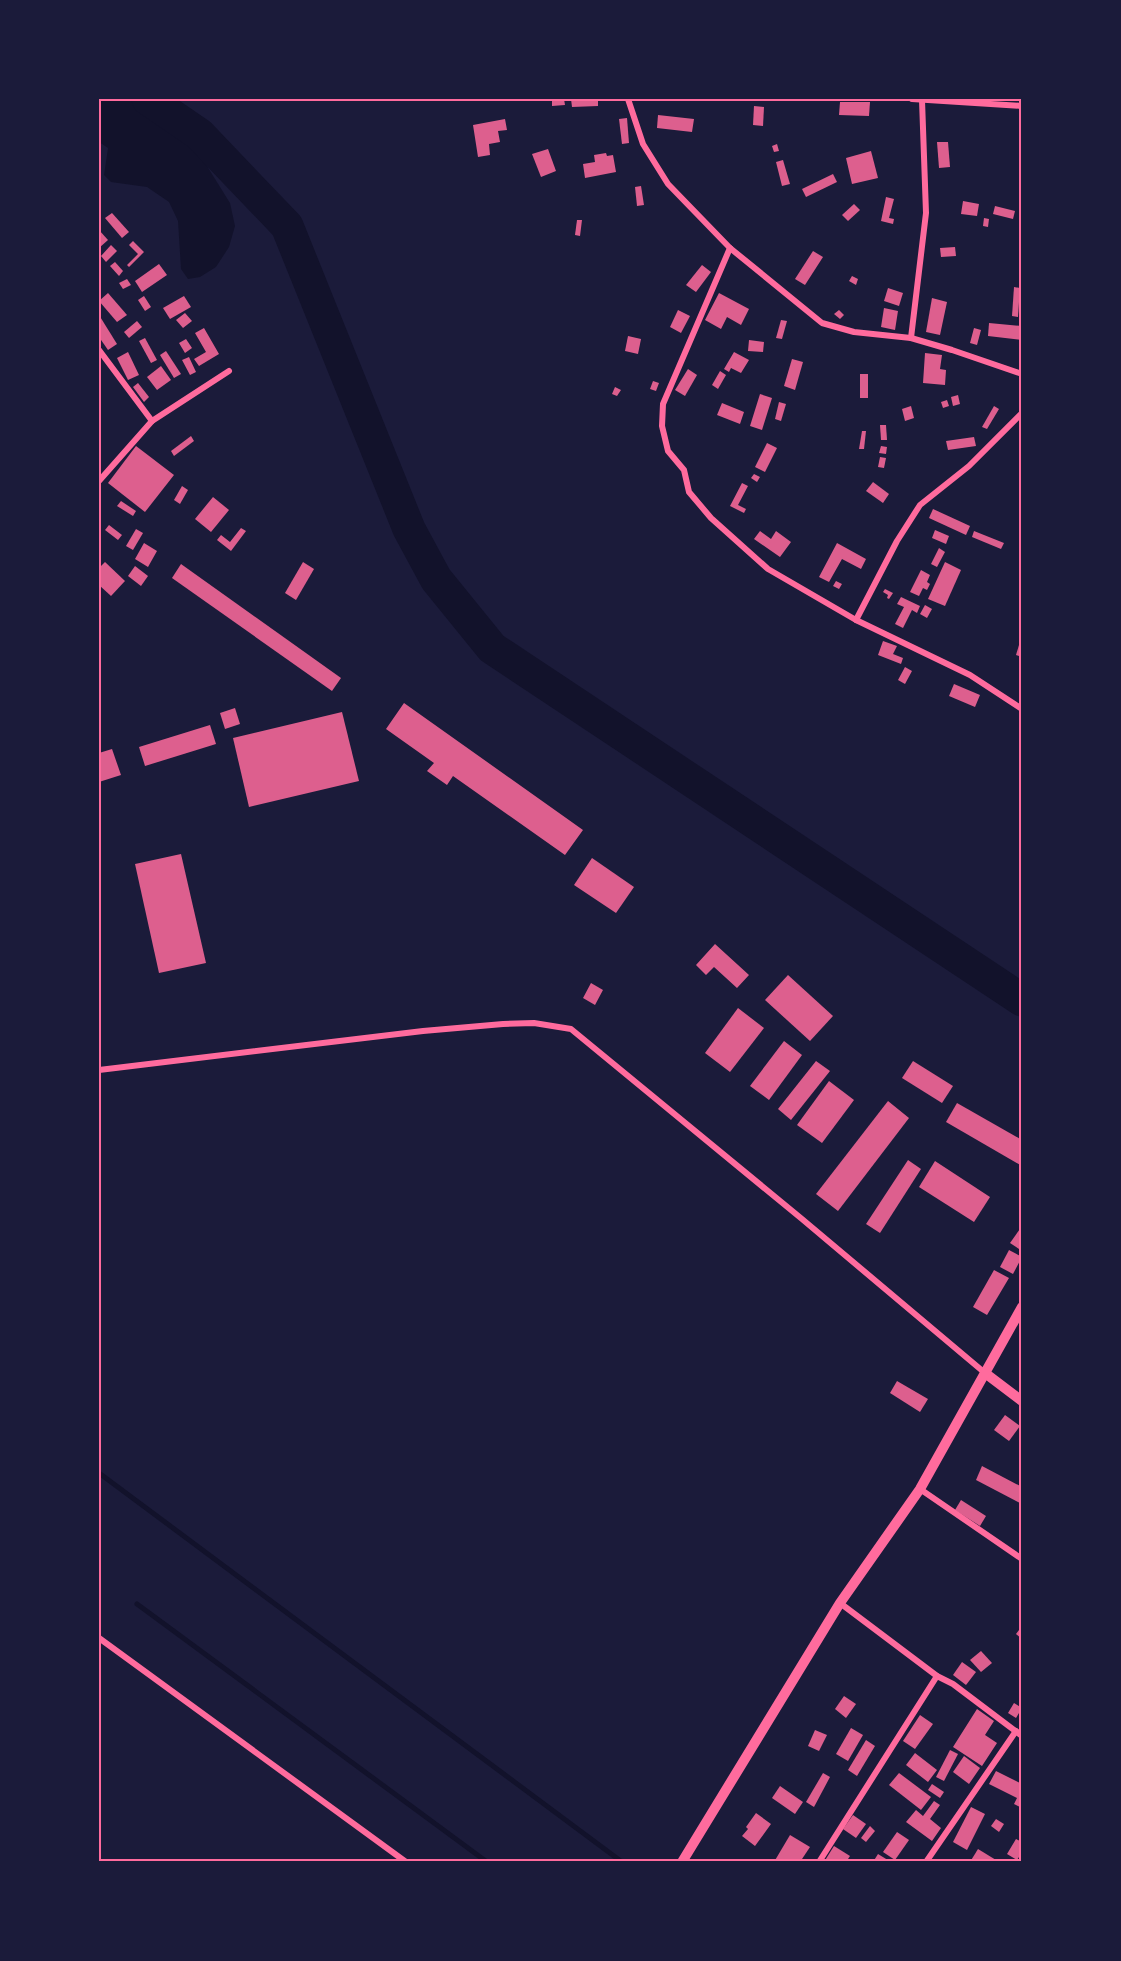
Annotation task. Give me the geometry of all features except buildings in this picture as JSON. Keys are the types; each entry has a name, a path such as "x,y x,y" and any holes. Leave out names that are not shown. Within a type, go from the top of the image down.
{"street":[{"path":"628,99 644,144 668,184 730,248 822,323 854,332 911,338 1022,374"},
{"path":"912,99 1022,106"},
{"path":"911,338 926,213 922,100"},
{"path":"730,248 663,404 662,426 668,451 684,470 689,492 711,518 768,569 856,620 970,675 1022,709"},
{"path":"99,350 152,422"},
{"path":"99,481 152,422 229,371"},
{"path":"856,620 897,541 920,505 969,466 1022,413"},
{"path":"99,1070 423,1030 534,1023 571,1029 985,1373 1022,1401"},
{"path":"682,1862 840,1603 920,1489 1022,1306"},
{"path":"920,1489 1022,1560"},
{"path":"840,1603 1019,1733 926,1862"},
{"path":"99,1638 406,1862"},
{"path":"819,1862 938,1676"}],"shaded area":[{"path":"99,99 168,99 179,121 230,203 235,226 229,247 216,267 200,277 188,279 181,269 178,221 169,202 147,187 111,182 104,175 108,148 99,142"}],"waterway":[{"path":"148,99 199,134 287,226 409,529 436,579 492,648 1022,1000"},
{"path":"99,1473 622,1862"},
{"path":"137,1604 487,1862"}]}
